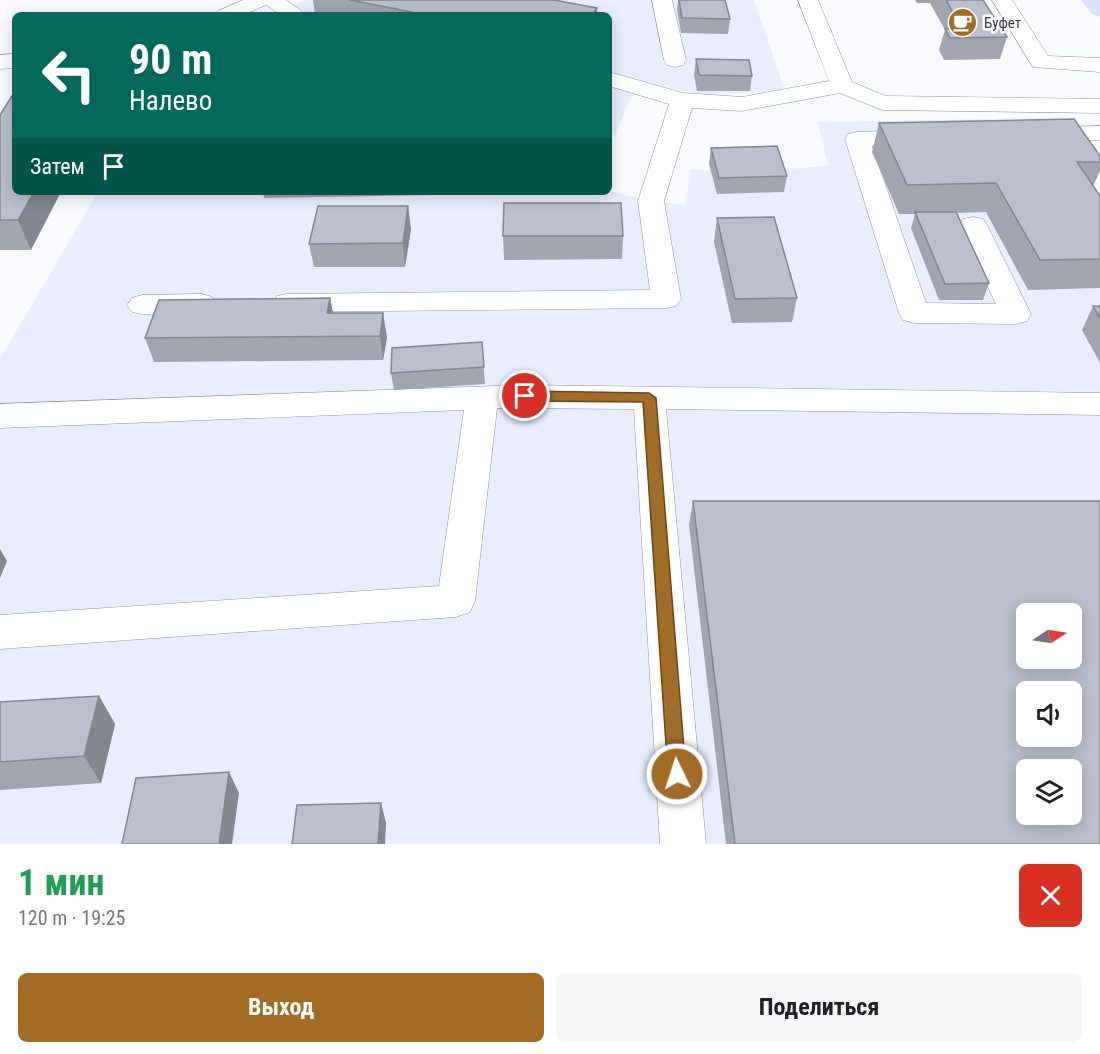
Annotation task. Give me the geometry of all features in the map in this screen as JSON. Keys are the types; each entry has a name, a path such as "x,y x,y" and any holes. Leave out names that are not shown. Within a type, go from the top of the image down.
{"main road":[{"path":"1092,0 1100,10"}],"lane":[{"path":"232,12 261,0"},
{"path":"272,0 291,12"},
{"path":"662,0 675,60"},
{"path":"808,0 842,86"},
{"path":"1002,0 1041,62 1100,64"},
{"path":"612,80 682,100 742,104 842,86 882,102 1100,106"},
{"path":"261,303 666,299 651,201 682,100"},
{"path":"1020,136 1100,133"},
{"path":"938,137 857,138 914,312 1016,314 973,225"},
{"path":"142,305 225,304"},
{"path":"0,632 456,601 482,398"},
{"path":"0,416 482,398 1100,404"},
{"path":"649,398 683,844"}],"shaded area":[{"path":"305,0 754,0 785,91 702,95 641,81 636,87 612,140 612,12 276,12"},
{"path":"1042,118 1055,135 1100,246 1100,844 0,844 0,359 96,195 612,195 612,192 651,201 685,205 691,169 711,171 717,194 777,171 828,165 818,122"}],"building":[{"path":"350,0 554,0 597,8 594,12 412,12"},
{"path":"679,0 725,0 730,19 682,18"},
{"path":"946,0 983,0 1007,37 950,38 945,29 962,29"},
{"path":"696,59 749,60 752,76 699,75"},
{"path":"12,96 12,195 32,195 18,220 0,220 0,115"},
{"path":"1074,119 1100,156 1100,162 1077,162 1100,196 1100,259 1040,260 996,183 907,185 879,123"},
{"path":"777,146 787,176 719,178 711,148"},
{"path":"504,203 621,203 623,236 503,236"},
{"path":"318,206 408,206 403,243 309,244"},
{"path":"915,212 956,212 989,283 945,284"},
{"path":"774,217 797,298 735,299 717,218"},
{"path":"330,298 327,313 383,313 380,336 145,338 159,300"},
{"path":"1093,306 1100,306 1100,318"},
{"path":"482,342 484,367 391,373 392,348"},
{"path":"693,501 1100,501 1100,844 735,844"},
{"path":"99,696 84,756 0,762 0,702"},
{"path":"229,772 219,844 122,844 136,778"},
{"path":"381,803 378,844 292,844 297,805"}],"place":[{"name":"Буфет","path":"963,23"}],"route":[{"path":"525,396 649,398 677,774"}]}
